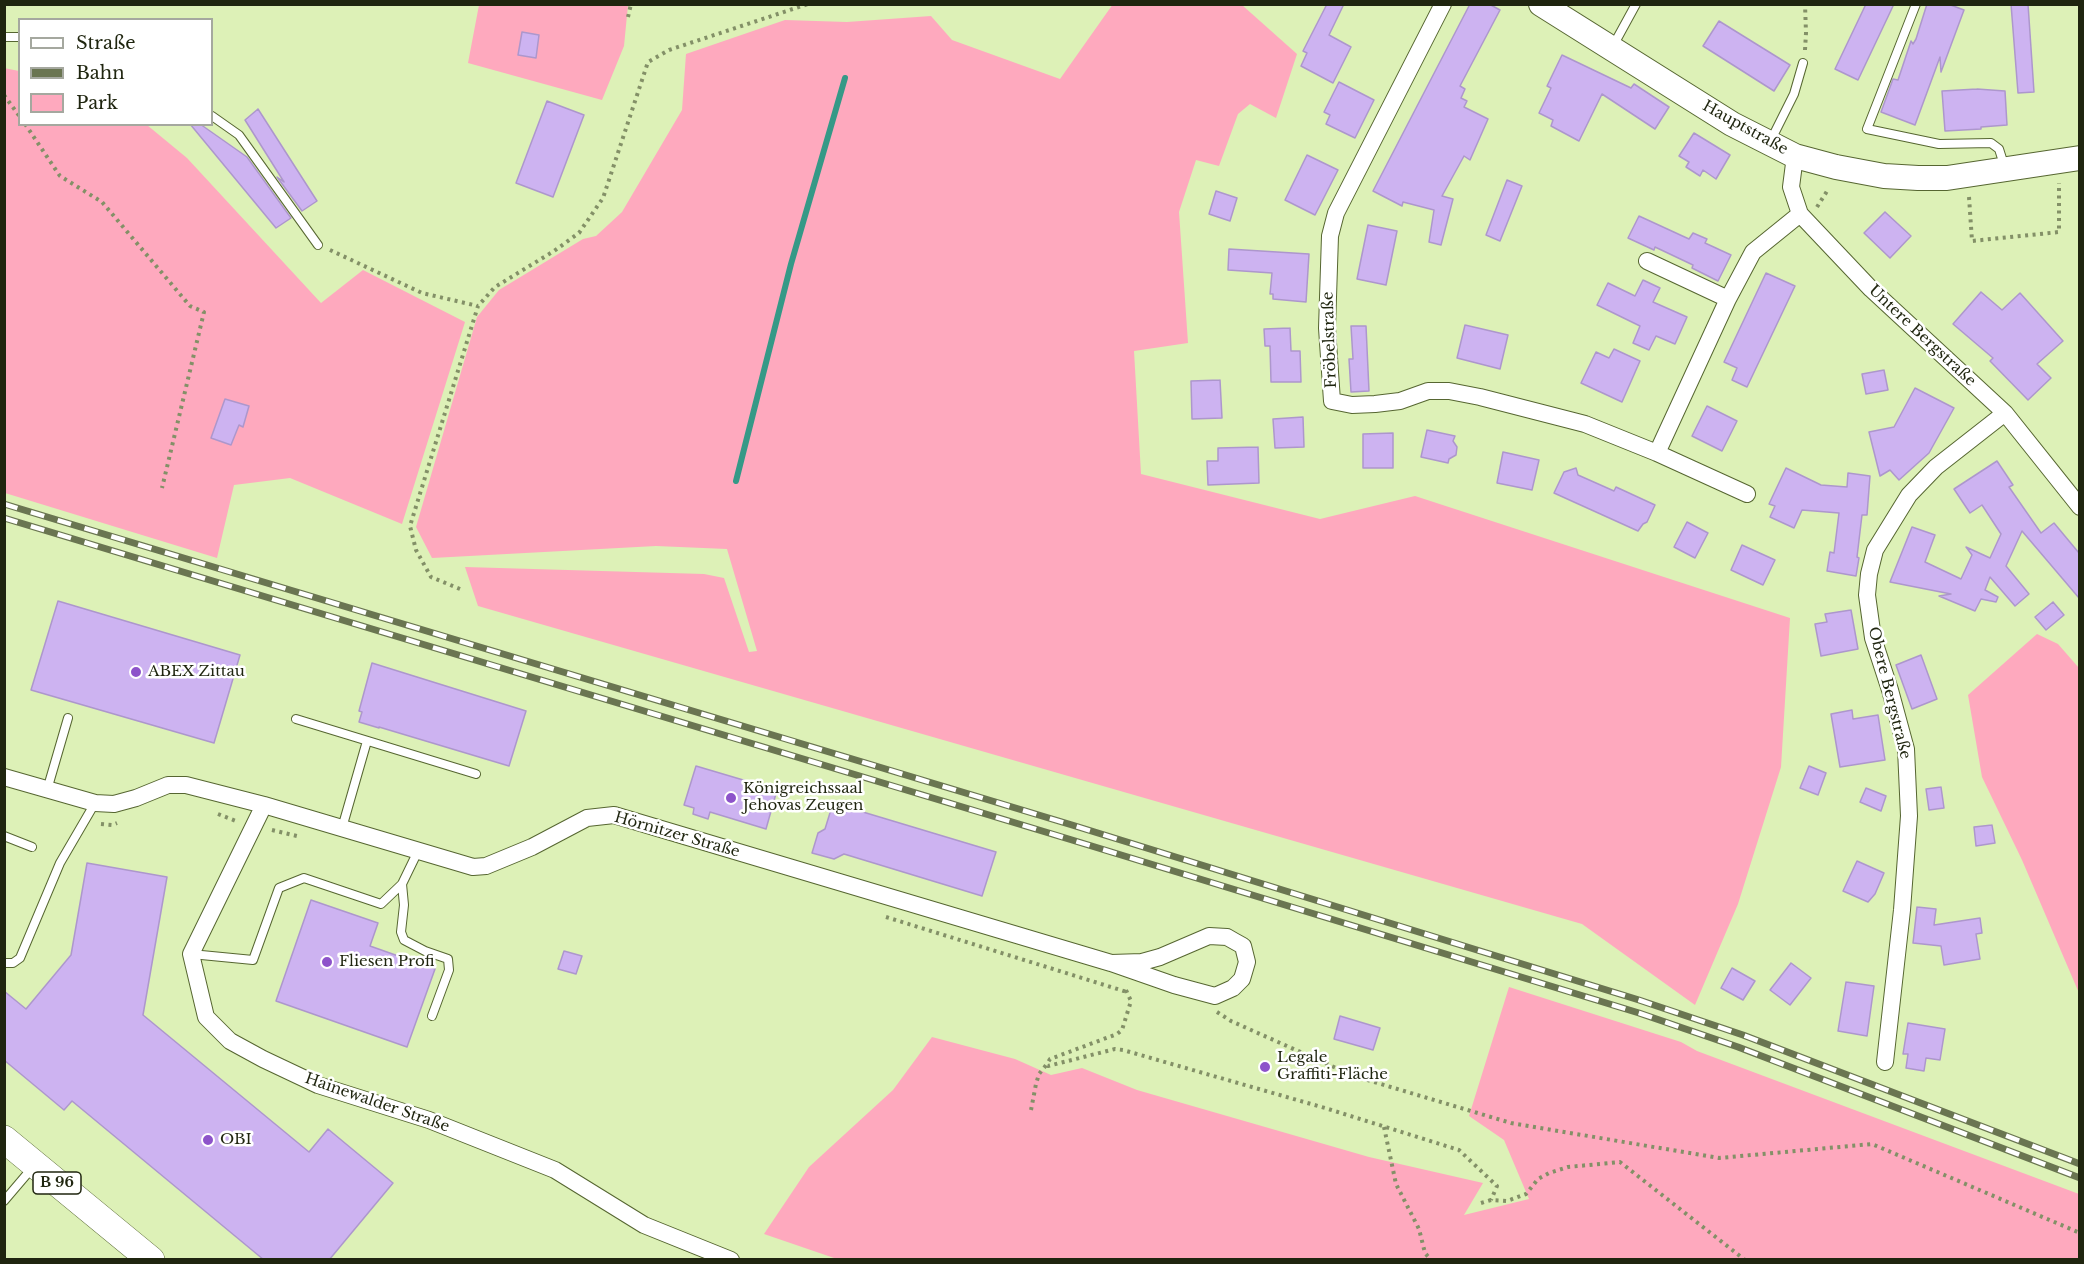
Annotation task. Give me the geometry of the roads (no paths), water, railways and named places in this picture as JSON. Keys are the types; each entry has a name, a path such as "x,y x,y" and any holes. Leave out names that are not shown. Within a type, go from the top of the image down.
{"main road":[{"name":"Hauptstraße","path":"1541,4 1732,124 1795,156 1884,176 1918,178 1947,177 2079,158"},
{"name":"B 96","path":"4,1139 151,1260"}],"street":[{"name":"Fröbelstraße","path":"1443,4 1336,213 1330,236 1327,328 1332,401 1352,405 1375,405 1400,402 1428,392 1449,391 1585,423 1747,494"},
{"name":"Untere Bergstraße","path":"1795,156 1791,187 1800,214 1871,289 2005,413 2079,507"},
{"path":"1657,453 1728,299 1753,252 1800,214"},
{"path":"1647,261 1728,299"},
{"name":"Obere Bergstraße","path":"1885,1062 1902,910 1909,816 1906,749 1873,638 1867,595 1869,574 1875,550 1909,495 1936,467 2005,413"},
{"name":"Hörnitzer Straße","path":"4,777 95,803 114,804 168,785 186,785 264,805 473,867 486,866 532,847 587,818 614,815 1215,996 1233,988 1242,978 1247,962 1243,946 1227,937 1209,936 1160,957 1142,962 1111,963"},
{"path":"191,954 264,805"},
{"name":"Hainewalder Straße","path":"191,954 206,1017 230,1041 318,1085 429,1120 555,1170 644,1225 731,1260"}],"lane":[{"path":"1612,49 1636,4"},
{"path":"1916,4 1867,129 1939,144 1990,143 1999,149 2005,169"},
{"path":"1769,143 1794,94 1803,63"},
{"path":"213,117 239,135 318,245"},
{"path":"47,790 68,718"},
{"path":"296,719 476,774"},
{"path":"342,828 367,741"},
{"path":"4,963 13,963 20,958 60,863 95,803"},
{"path":"4,836 32,847"},
{"path":"191,954 253,960 279,888 304,878 381,904 402,884 418,851"},
{"path":"402,884 404,905 401,932 404,940 448,959 449,970 432,1017"},
{"path":"4,1201 35,1164"}],"waterway":[{"path":"736,481 791,264 845,78"}],"railway":[{"path":"4,504 1072,825 1639,1000 1743,1035 2080,1164"},
{"path":"4,518 1639,1013 1738,1047 2080,1178"}],"place":[{"name":"ABEX Zittau","path":"136,672"},
{"name":"Königreichssaal Jehovas Zeugen","path":"731,798"},
{"name":"Fliesen Profi","path":"327,962"},
{"name":"Legale Graffiti-Fläche","path":"1265,1067"},
{"name":"OBI","path":"208,1140"}]}
